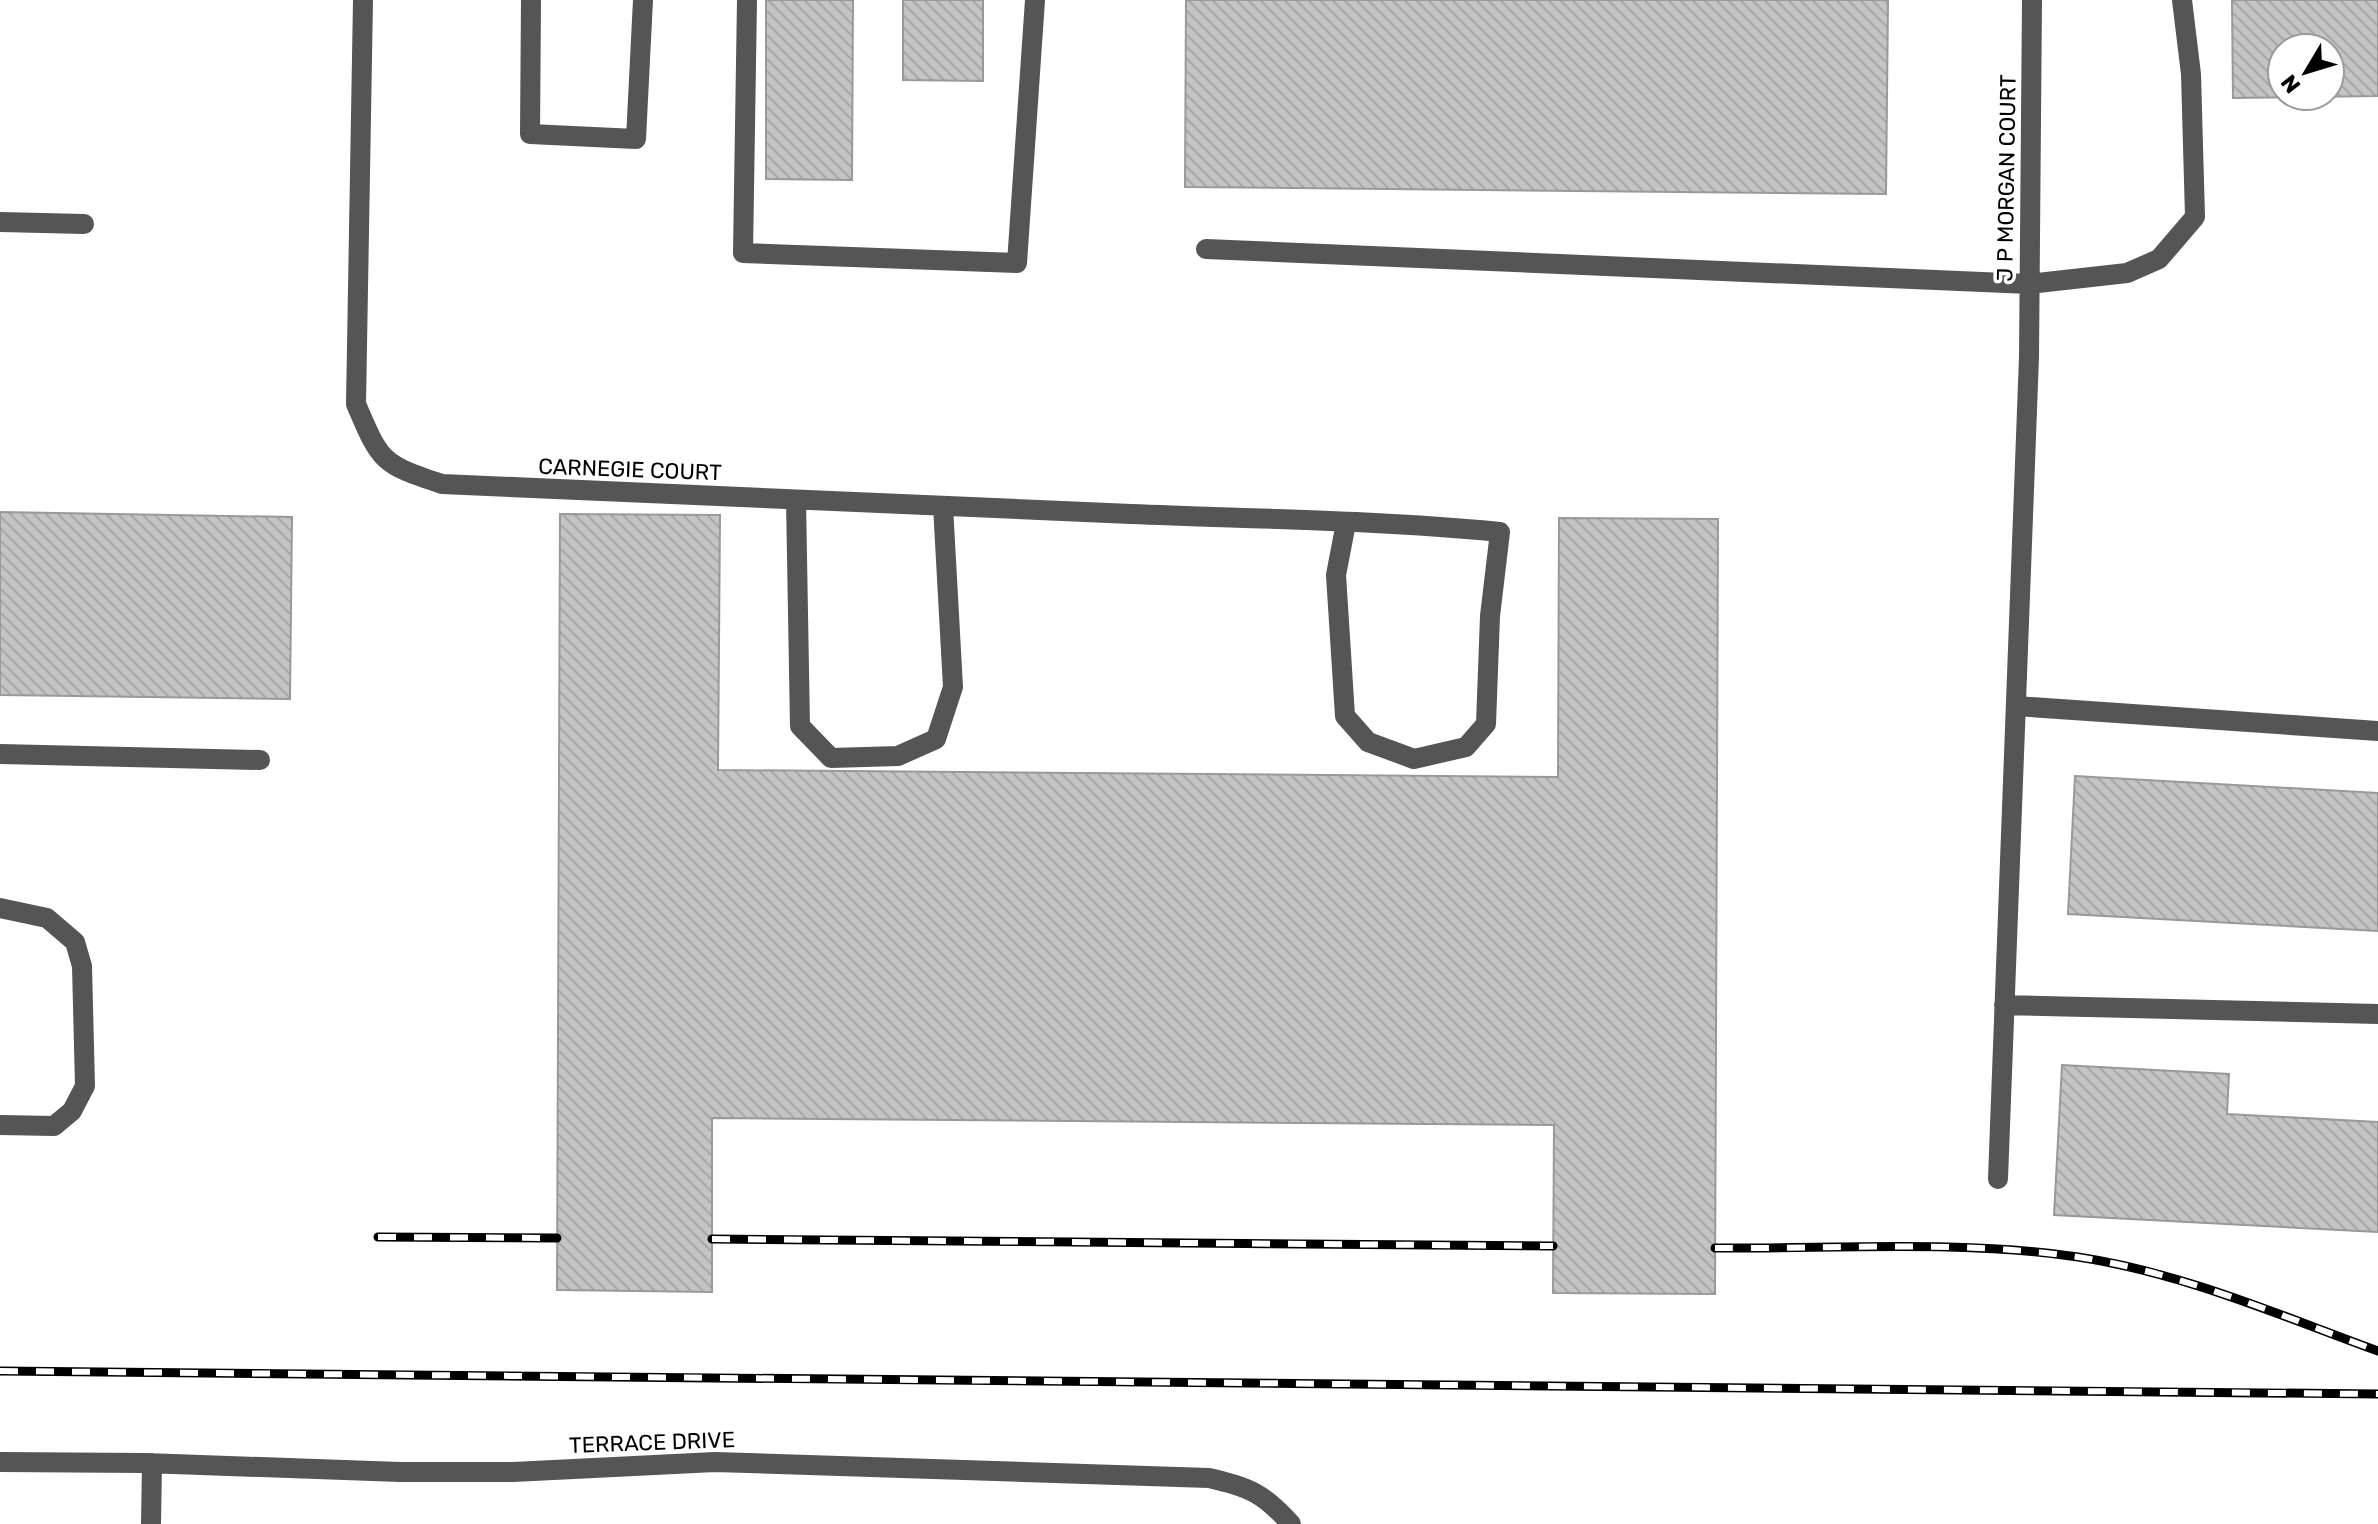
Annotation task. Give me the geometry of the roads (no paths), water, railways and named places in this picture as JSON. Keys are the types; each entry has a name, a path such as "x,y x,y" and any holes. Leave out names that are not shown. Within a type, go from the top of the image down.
{"street":[{"name":"CARNEGIE COURT","path":"363,0 356,404 374,445 394,468 442,484 1346,523 1500,532 1490,616 1486,724 1466,747 1414,759 1368,742 1345,716 1336,575 1346,523"},
{"path":"531,0 530,134 636,139 643,0"},
{"path":"747,0 743,253 1017,263 1035,0"},
{"name":"J P MORGAN COURT","path":"1998,1179 2029,357 2032,0"},
{"path":"1206,249 2029,284 2127,273 2159,259 2195,217 2191,74 2182,0"},
{"path":"0,222 84,224"},
{"path":"796,500 800,726 831,758 898,756 936,739 953,687 943,506"},
{"path":"2016,706 2378,731"},
{"path":"0,754 260,760"},
{"path":"0,908 47,918 75,942 82,966 85,1086 72,1111 54,1126 0,1125"},
{"path":"2004,1005 2378,1014"},
{"name":"TERRACE DRIVE","path":"0,1462 471,1472 715,1462 1209,1478 1249,1487 1273,1504 1291,1524"},
{"path":"151,1524 152,1463"}],"railway":[{"path":"378,1237 557,1238"},
{"path":"712,1239 1553,1246"},
{"path":"1715,1248 1943,1247 2078,1257 2193,1284 2378,1351"},
{"path":"0,1371 2378,1394"}]}
